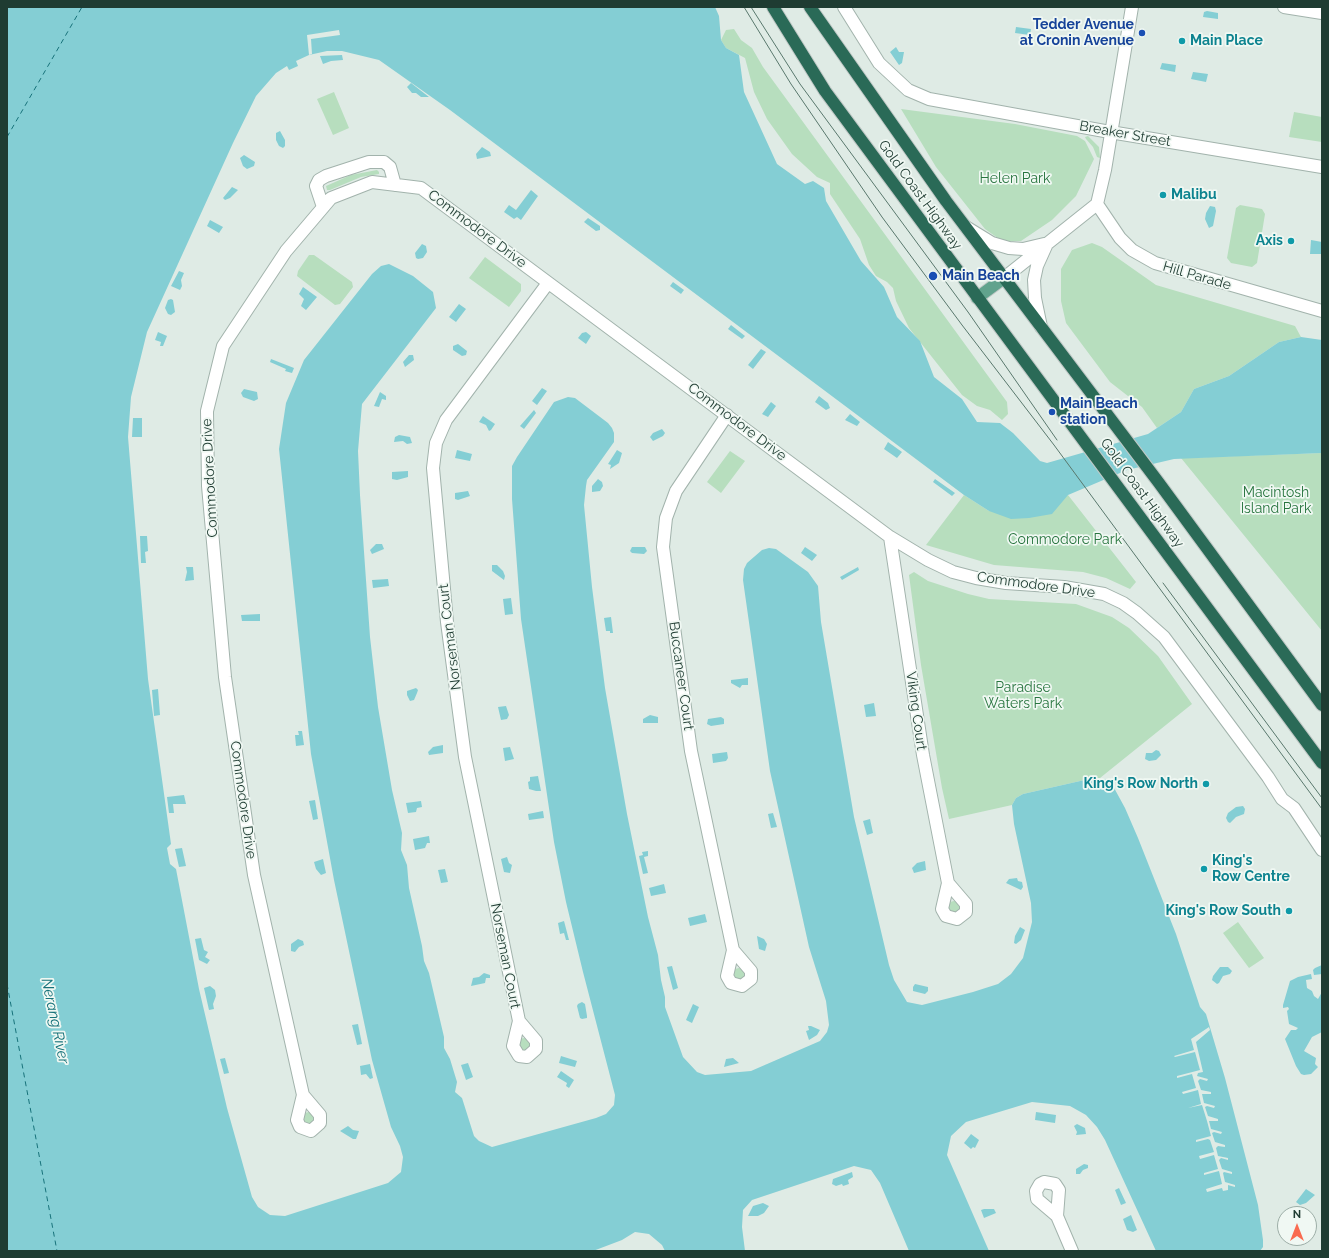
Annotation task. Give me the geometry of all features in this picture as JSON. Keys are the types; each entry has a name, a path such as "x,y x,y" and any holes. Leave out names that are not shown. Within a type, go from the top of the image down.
{"highway":[{"name":"Gold Coast Highway","path":"773,7 825,91 1322,763"},
{"name":"Gold Coast Highway","path":"810,7 965,227 1159,483 1322,705"}],"main road":[{"path":"977,298 1004,278"}],"street":[{"name":"Breaker Street","path":"844,7 880,63 908,90 929,99 1110,132 1322,167"},
{"path":"1004,278 1097,204 1105,170 1110,132 1132,7"},
{"path":"1284,7 1322,14"},
{"path":"323,207 316,186 319,180 326,176 369,162 384,162 390,167 395,185"},
{"name":"Commodore Drive","path":"303,1095 254,875 225,678 208,486 207,411 223,346 286,251 331,198 372,182 421,188 890,537 928,560 953,572 1006,584 1083,590 1104,594 1123,603 1138,613 1164,637 1268,777 1282,799 1294,808 1322,850"},
{"name":"Hill Parade","path":"1097,204 1120,238 1132,250 1155,263 1322,311"},
{"path":"965,227 992,243 1009,248 1023,249 1047,243"},
{"path":"1041,327 1035,298 1034,280 1037,266 1047,243"},
{"name":"Norseman Court","path":"518,1021 465,757 447,622 434,468 436,443 446,420 548,283"},
{"name":"Buccaneer Court","path":"728,415 676,491 666,518 663,547 691,751 733,950"},
{"name":"Viking Court","path":"890,537 923,755 948,883"},
{"path":"1057,1216 1072,1251"}],"green space":[{"path":"734,29 741,40 752,48 763,67 1007,402 1008,414 1002,420 990,410 977,406 962,395 909,328 896,301 893,288 887,282 876,276 869,265 860,239 830,194 830,183 817,177 792,154 767,119 754,92 745,58 726,48 721,40 726,30"},
{"path":"334,92 349,128 333,135 317,99"},
{"name":"Helen Park","path":"901,109 1015,124 1077,136 1085,141 1094,159 1076,196 1052,220 1021,241 1002,241 985,229 936,167"},
{"path":"1294,112 1322,117 1322,142 1289,137"},
{"path":"1088,136 1099,147 1100,158 1097,157 1093,147 1086,139 1085,137"},
{"path":"377,170 379,174 361,177 327,190 326,186 351,175"},
{"path":"1240,205 1262,209 1265,214 1257,263 1252,267 1231,263 1227,258 1236,208"},
{"path":"1092,243 1102,247 1156,285 1295,326 1301,337 1279,342 1229,376 1194,389 1181,412 1157,428 1142,407 1110,382 1066,323 1061,301 1061,269 1072,250"},
{"path":"309,255 314,255 352,282 353,287 340,304 335,305 297,276 298,271"},
{"path":"485,257 521,284 521,291 509,307 469,278"},
{"path":"730,451 745,461 721,493 707,482"},
{"name":"Macintosh Island Park","path":"1322,453 1322,631 1181,458"},
{"name":"Commodore Park","path":"964,495 989,511 1068,495 1136,582 1130,589 1106,578 1083,572 994,565 926,545"},
{"name":"Paradise Waters Park","path":"914,572 928,581 989,599 1076,604 1112,617 1129,628 1158,656 1192,704 1100,778 1089,779 1023,794 1016,798 1012,805 949,819 942,788 921,665 909,575"},
{"path":"956,901 959,902 959,912 952,913 949,912 948,905 949,902"},
{"path":"1238,922 1264,958 1249,968 1223,933"},
{"path":"737,968 741,968 745,974 741,980 737,980 733,976 733,972"},
{"path":"526,1038 529,1039 529,1049 522,1050 519,1049 518,1042 519,1039"},
{"path":"307,1112 311,1112 315,1118 311,1124 307,1124 303,1120 303,1116"}],"water":[{"name":"Nerang River","path":"7,7 715,7 719,16 721,40 726,48 739,55 744,92 777,164 805,184 813,181 824,188 826,201 861,261 884,287 897,317 920,341 934,377 962,399 977,422 1000,423 1013,433 1040,461 1047,463 1148,434 1181,412 1194,389 1229,376 1279,342 1301,337 1322,340 1322,453 1174,459 1127,470 1068,495 1052,514 1011,519 989,511 964,495 450,110 379,60 342,51 327,51 309,55 296,61 298,66 289,70 287,66 276,73 256,96 147,332 131,397 128,437 148,679 171,844 167,848 170,864 176,869 199,989 227,1108 252,1197 258,1207 270,1215 285,1216 388,1183 401,1172 403,1157 400,1146 391,1127 372,1060 334,880 311,754 279,449 286,403 304,360 372,274 381,266 389,264 413,276 433,292 436,308 362,404 358,451 370,637 378,707 392,790 402,833 401,850 407,865 409,888 424,961 429,973 444,1037 444,1048 450,1059 457,1082 455,1092 462,1098 474,1136 479,1141 492,1147 596,1118 606,1114 614,1105 615,1095 566,902 554,842 521,619 512,499 512,466 554,402 568,397 575,398 608,423 614,433 614,442 587,480 586,486 584,505 592,587 605,688 627,814 648,917 658,955 665,997 665,1007 683,1057 697,1072 705,1075 751,1071 820,1041 827,1032 829,1025 826,1001 809,947 770,771 743,580 744,569 747,563 762,550 769,548 776,549 808,572 818,586 821,622 854,817 889,965 894,980 907,1002 922,1005 973,992 998,984 1011,974 1023,958 1032,922 1031,903 1014,824 1012,805 1016,798 1023,794 1089,779 1105,779 1113,786 1125,808 1138,838 1176,934 1200,1007 1206,1014 1225,1078 1258,1205 1263,1240 1263,1247 1260,1251 1156,1251 1105,1140 1097,1127 1086,1115 1070,1106 1032,1102 966,1122 951,1136 947,1155 989,1251 909,1251 880,1183 871,1170 854,1166 752,1200 743,1210 742,1227 745,1251 665,1251 662,1245 649,1234 635,1232 622,1240 593,1251 7,1251"},
{"path":"1207,11 1218,13 1218,19 1203,17 1204,12"},
{"path":"1016,27 1031,29 1030,35 1015,33"},
{"path":"896,47 899,52 904,52 902,63 899,65 890,52"},
{"path":"342,55 343,60 331,61 323,64 320,56"},
{"path":"1162,63 1176,65 1175,72 1160,69"},
{"path":"1193,72 1208,74 1206,82 1191,79"},
{"path":"411,83 429,97 421,97 416,93 412,93 407,87"},
{"path":"280,131 285,140 285,146 283,148 279,146 276,140 276,133"},
{"path":"482,147 490,152 491,156 477,159 476,154"},
{"path":"244,155 255,162 254,166 247,169 243,166 240,158"},
{"path":"232,187 238,190 230,198 225,200 223,198"},
{"path":"531,190 538,196 521,220 517,217 514,219 504,212 509,205 516,210"},
{"path":"1210,206 1215,207 1216,211 1213,226 1209,228 1205,219 1206,213"},
{"path":"588,218 600,226 600,230 596,231 584,222"},
{"path":"210,220 223,227 219,233 207,226"},
{"path":"1311,240 1322,242 1322,254 1310,254"},
{"path":"422,244 426,246 427,252 423,258 418,259 416,258 415,253"},
{"path":"179,271 184,273 181,280 182,286 180,290 171,286"},
{"path":"673,282 684,290 681,294 670,286"},
{"path":"303,287 317,297 306,310 301,306 304,299 299,294"},
{"path":"168,300 173,300 175,312 171,315 168,314 165,308"},
{"path":"459,304 466,309 456,322 449,317"},
{"path":"731,325 745,336 742,339 728,329"},
{"path":"158,332 167,336 163,346 160,346 161,342 155,340"},
{"path":"586,332 591,336 586,344 578,338 582,333"},
{"path":"458,344 467,351 466,355 462,356 453,350 453,346"},
{"path":"761,349 766,352 753,369 748,365"},
{"path":"409,355 413,355 414,360 405,367 403,362"},
{"path":"271,359 294,368 292,373 285,371 286,369 270,362"},
{"path":"542,388 547,391 537,405 532,401"},
{"path":"244,389 257,392 258,399 254,401 243,397 241,393"},
{"path":"380,392 386,396 386,400 382,399 379,407 374,406"},
{"path":"819,396 828,403 830,408 826,410 815,402"},
{"path":"771,402 776,406 768,417 762,414"},
{"path":"534,410 536,413 524,429 520,426"},
{"path":"850,414 860,422 857,426 845,420"},
{"path":"483,416 495,424 489,431 486,425 479,422"},
{"path":"133,418 142,418 142,437 132,437"},
{"path":"662,429 665,433 663,436 653,441 650,437 653,433"},
{"path":"399,435 410,437 412,443 407,444 403,441 394,442 395,437"},
{"path":"888,442 902,452 897,458 884,449"},
{"path":"457,450 472,454 470,461 455,458"},
{"path":"617,450 622,453 619,463 610,469 611,465 608,464"},
{"path":"408,471 408,477 397,480 392,479 392,472"},
{"path":"598,479 602,482 603,486 600,491 592,492 592,486"},
{"path":"935,479 955,493 952,496 933,482"},
{"path":"468,491 470,496 458,500 455,499 455,493"},
{"path":"140,536 147,536 148,551 145,552 146,563 141,563"},
{"path":"376,544 382,544 384,549 372,554 370,550"},
{"path":"632,547 645,547 647,551 644,554 632,553 630,551"},
{"path":"805,547 817,555 812,561 801,553"},
{"path":"492,565 497,565 503,571 505,576 504,580 492,571"},
{"path":"186,567 193,567 194,580 185,581 187,572"},
{"path":"858,567 859,570 842,580 840,577"},
{"path":"388,579 389,586 373,588 372,580"},
{"path":"511,598 513,614 505,615 503,599"},
{"path":"260,614 260,621 242,621 241,615"},
{"path":"611,617 613,633 606,631 604,618"},
{"path":"748,678 748,685 742,685 740,688 731,683 731,680"},
{"path":"416,688 418,690 414,700 410,701 407,691"},
{"path":"158,689 160,715 154,716 152,690"},
{"path":"874,703 876,716 866,717 864,705"},
{"path":"506,706 509,715 507,719 501,720 498,707"},
{"path":"650,715 658,717 658,723 643,723 643,719"},
{"path":"721,717 724,719 724,724 711,726 707,724 708,719"},
{"path":"298,731 302,731 304,745 296,746 295,735 299,735"},
{"path":"443,745 443,753 429,755 428,752 433,747"},
{"path":"510,747 514,759 505,761 503,748"},
{"path":"1156,750 1159,751 1161,755 1156,760 1149,761 1145,759 1146,753 1152,753"},
{"path":"727,752 728,758 726,761 713,763 712,754"},
{"path":"538,776 541,791 529,789 528,782 530,781 530,777"},
{"path":"184,795 186,804 173,804 174,813 169,813 167,797"},
{"path":"315,800 318,819 313,820 309,801"},
{"path":"421,801 422,807 417,808 416,812 408,813 406,803"},
{"path":"1243,806 1245,809 1244,814 1236,817 1230,823 1228,822 1226,818 1228,813 1236,807"},
{"path":"543,811 544,818 529,820 528,814"},
{"path":"773,813 777,827 771,828 768,814"},
{"path":"870,819 873,833 867,835 863,821"},
{"path":"429,836 430,843 427,843 425,848 415,850 413,839"},
{"path":"182,848 186,866 179,867 175,849"},
{"path":"648,851 648,856 644,857 648,873 643,874 639,856 643,855 642,852"},
{"path":"507,857 509,863 512,865 510,873 504,872 501,859"},
{"path":"323,859 326,873 321,875 316,869 314,862"},
{"path":"925,861 926,870 914,873 912,868 917,863"},
{"path":"445,869 448,882 441,883 438,870"},
{"path":"1017,878 1018,881 1022,882 1023,887 1021,890 1006,883 1009,879"},
{"path":"664,884 666,893 651,896 649,888"},
{"path":"705,914 707,922 690,926 688,918"},
{"path":"564,921 569,940 566,940 564,933 560,934 558,923"},
{"path":"1020,927 1025,930 1021,940 1016,944 1014,943 1015,936"},
{"path":"757,936 764,939 767,944 765,951 759,949"},
{"path":"201,938 204,950 208,952 205,957 210,960 207,964 199,960 195,939"},
{"path":"298,939 303,941 304,945 299,947 295,952 291,951 291,944"},
{"path":"1322,965 1322,974 1314,975 1313,970"},
{"path":"672,966 678,988 673,990 667,967"},
{"path":"1220,967 1228,967 1232,971 1230,974 1223,976 1217,984 1212,980 1213,976"},
{"path":"484,973 490,975 490,978 486,978 485,983 471,986 473,978 479,977"},
{"path":"1311,974 1312,979 1306,980 1307,988 1312,991 1314,996 1318,999 1322,992 1322,1032 1312,1037 1304,1051 1316,1058 1315,1064 1318,1067 1311,1074 1304,1075 1301,1074 1296,1066 1285,1039 1291,1030 1296,1030 1298,1028 1289,1024 1287,1011 1289,1009 1288,1007 1283,1008 1283,1005 1290,981 1298,977"},
{"path":"915,984 928,987 928,991 925,994 913,991"},
{"path":"210,986 215,990 216,996 213,1004 214,1009 209,1010 204,988"},
{"path":"582,1002 585,1004 587,1018 582,1019 580,1018 577,1006"},
{"path":"693,1004 699,1007 692,1023 686,1020"},
{"path":"358,1024 362,1044 357,1045 352,1025"},
{"path":"808,1026 820,1030 817,1035 809,1040 806,1031 809,1030"},
{"path":"561,1056 577,1061 575,1067 559,1063"},
{"path":"225,1058 229,1073 224,1074 220,1059"},
{"path":"733,1058 739,1063 724,1067 726,1059"},
{"path":"468,1063 473,1077 466,1080 461,1065"},
{"path":"370,1064 373,1078 370,1079 366,1074 361,1075 360,1066"},
{"path":"561,1071 574,1080 569,1088 566,1086 567,1083 557,1077"},
{"path":"1036,1112 1056,1115 1055,1123 1035,1120"},
{"path":"1077,1124 1085,1128 1086,1134 1076,1135 1077,1132 1074,1126"},
{"path":"348,1126 353,1130 359,1131 356,1139 353,1139 340,1131"},
{"path":"971,1134 979,1140 975,1148 973,1147 971,1149 964,1143"},
{"path":"1084,1164 1088,1165 1088,1168 1083,1170 1080,1174 1076,1174 1076,1169"},
{"path":"852,1172 853,1177 848,1180 849,1184 836,1186 832,1184 833,1179"},
{"path":"1119,1188 1126,1203 1121,1205 1115,1190"},
{"path":"1306,1189 1315,1195 1306,1203 1300,1205 1296,1202"},
{"path":"763,1203 769,1206 764,1213 758,1216 748,1216 753,1206"},
{"path":"994,1209 996,1213 984,1218 981,1210"},
{"path":"1131,1215 1137,1230 1133,1232 1127,1230 1123,1219"}],"pier":[{"path":"339,30 340,35 311,39 312,54 309,55 307,35"},
{"path":"1209,1027 1210,1030 1196,1042 1203,1072 1198,1073 1197,1076 1208,1079 1207,1081 1200,1079 1198,1081 1201,1090 1211,1092 1211,1094 1202,1094 1204,1103 1215,1106 1214,1108 1207,1106 1205,1107 1208,1116 1218,1119 1218,1121 1209,1121 1211,1129 1222,1132 1221,1134 1214,1132 1212,1133 1215,1142 1225,1145 1225,1147 1218,1146 1216,1148 1218,1156 1228,1158 1228,1160 1221,1158 1219,1160 1222,1169 1232,1172 1232,1174 1223,1173 1225,1182 1235,1185 1235,1187 1228,1185 1228,1190 1223,1191 1222,1188 1207,1192 1206,1189 1222,1184 1219,1171 1204,1175 1204,1173 1218,1169 1214,1155 1200,1159 1199,1156 1214,1152 1210,1140 1208,1139 1196,1142 1196,1140 1211,1136 1202,1105 1188,1108 1201,1104 1198,1090 1183,1094 1182,1092 1196,1088 1192,1074 1177,1078 1177,1076 1200,1070 1195,1052 1174,1056 1194,1050 1191,1039"}],"ferry route":[{"path":"7,137 82,7"},
{"path":"7,984 57,1251"}],"tram line":[{"path":"744,7 791,84 882,217 1054,445 1322,809"},
{"path":"751,7 800,84 968,312 1057,440"},
{"path":"1163,583 1322,798"}],"place":[{"name":"Tedder Avenue at Cronin Avenue","path":"1142,33"},
{"name":"Main Place","path":"1182,41"},
{"name":"Malibu","path":"1163,195"},
{"name":"Axis","path":"1291,241"},
{"name":"Main Beach","path":"933,276"},
{"name":"Main Beach station","path":"1052,412"},
{"name":"King's Row North","path":"1206,784"},
{"name":"King's Row Centre","path":"1204,869"},
{"name":"King's Row South","path":"1289,911"}]}
